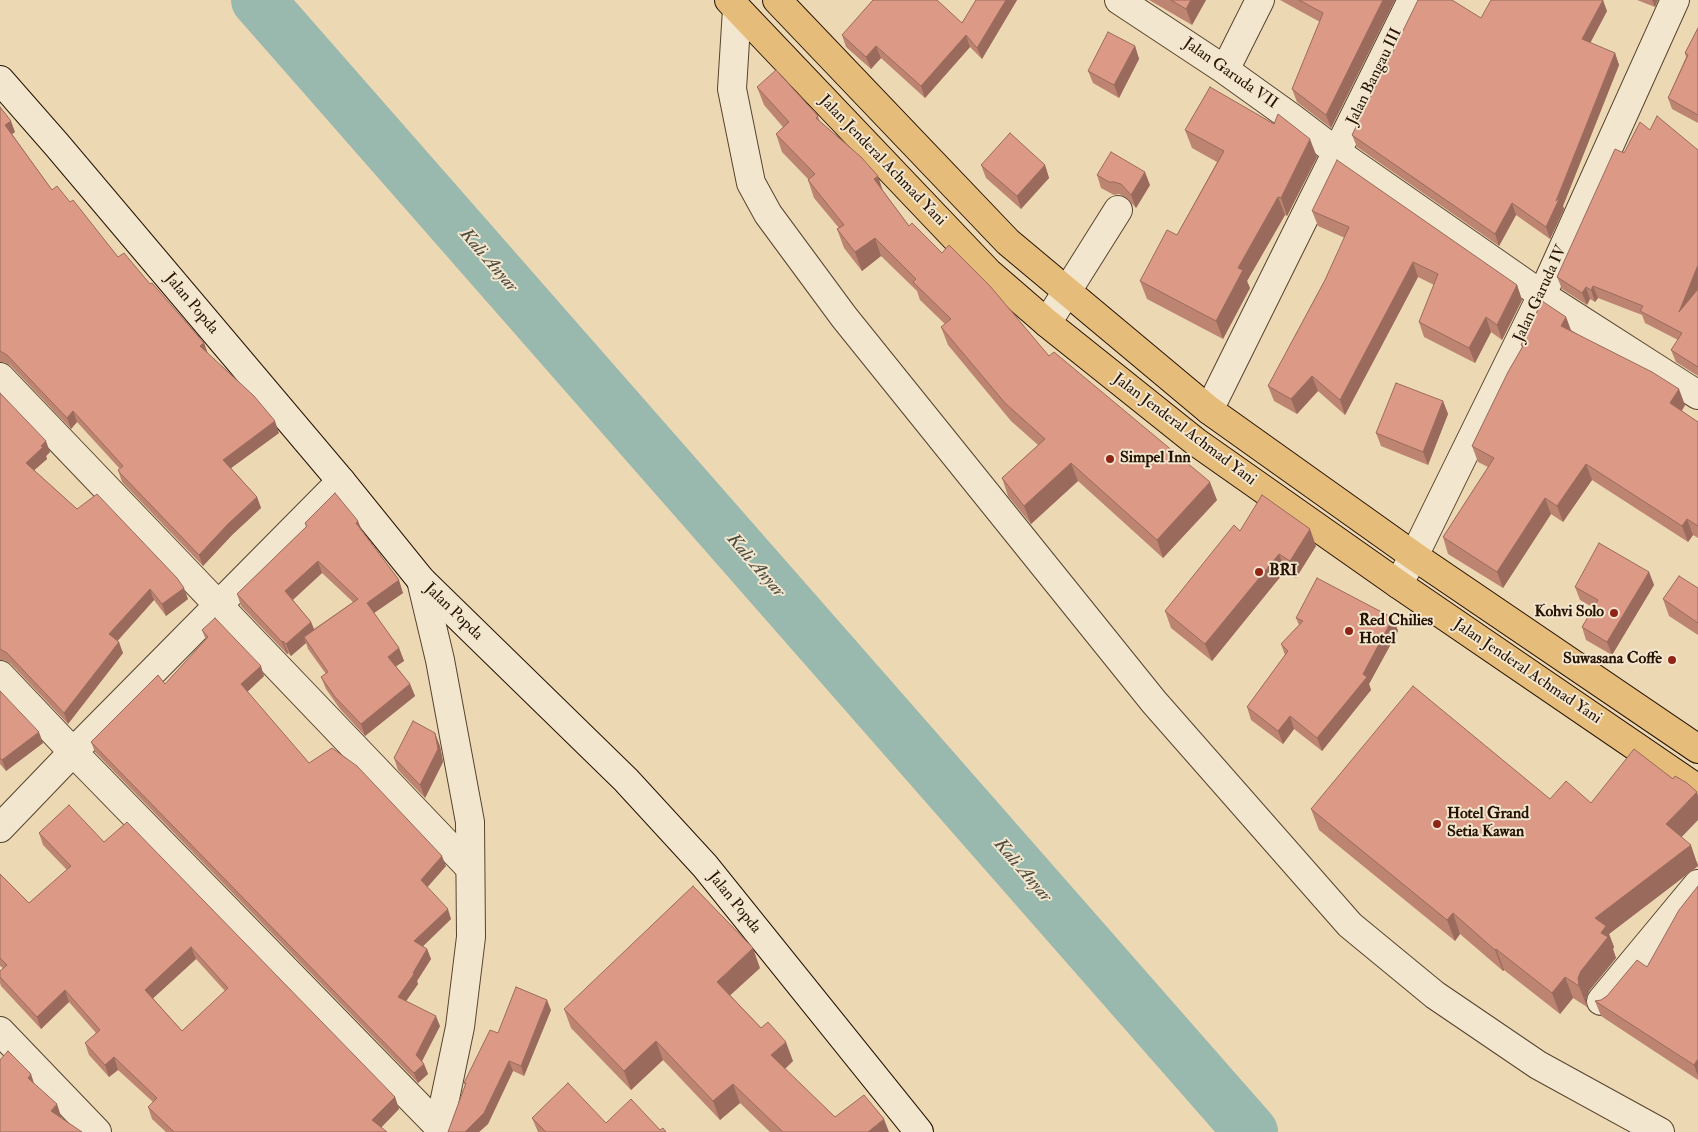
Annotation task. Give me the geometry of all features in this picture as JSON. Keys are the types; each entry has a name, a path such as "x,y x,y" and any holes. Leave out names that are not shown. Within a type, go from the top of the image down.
{"main road":[{"name":"Jalan Jenderal Achmad Yani","path":"777,0 1008,242 1209,410 1414,556 1698,749"},
{"name":"Jalan Jenderal Achmad Yani","path":"733,4 988,272 1047,323 1196,442 1398,584 1698,789"},
{"path":"1587,713 1607,687"}],"street":[{"name":"Jalan Garuda VII","path":"1119,0 1225,70 1338,153 1542,295 1698,395"},
{"path":"1225,70 1260,0"},
{"name":"Jalan Bangau III","path":"1209,410 1338,153 1412,0"},
{"name":"Jalan Garuda IV","path":"1398,584 1414,556 1542,295 1674,0"},
{"path":"733,4 732,89 751,183 768,214 857,332 1154,702 1350,925 1435,995 1538,1065 1660,1132"},
{"name":"Jalan Popda","path":"0,80 341,481 420,580 626,780 705,866 919,1132"},
{"path":"1047,323 1118,210"},
{"path":"0,376 470,868"},
{"path":"0,828 341,481"},
{"path":"420,580 440,660 470,822 471,937 460,1027 438,1130"},
{"path":"0,674 438,1130"},
{"path":"1601,1002 1698,884"},
{"path":"0,1032 97,1132"}],"building":[{"path":"873,0 937,0 962,23 976,0 1006,0 977,48 966,35 921,86 876,46 866,57 842,35"},
{"path":"1171,0 1191,0 1186,9"},
{"path":"1299,0 1383,0 1326,115 1292,89 1323,13"},
{"path":"1418,0 1452,0 1481,18 1491,0 1603,0 1582,39 1615,53 1556,201 1560,197 1546,227 1512,203 1495,234 1352,135"},
{"path":"1698,28 1698,115 1668,98 1688,55 1685,53"},
{"path":"1108,32 1135,46 1114,85 1088,71"},
{"path":"776,70 818,116 816,118 861,157 878,176 874,179 909,226 912,223 942,253 949,245 990,286 1049,356 1054,352 1210,482 1157,540 1071,463 1024,506 1002,478 1045,439 1005,403 941,327 951,319 913,282 916,279 875,238 855,252 837,229 844,225 808,180 815,174 776,134 789,122 757,87"},
{"path":"1210,87 1274,124 1278,114 1310,139 1281,198 1278,197 1238,268 1243,270 1216,321 1140,281 1167,230 1177,235 1224,151 1185,130"},
{"path":"0,107 11,121 5,125 52,190 57,186 70,202 73,200 118,257 124,253 204,343 200,346 254,396 275,421 223,460 257,497 199,555 120,473 118,470 123,466 73,411 67,418 7,355 0,351"},
{"path":"1657,116 1698,150 1698,265 1679,312 1698,289 1698,367 1671,350 1682,333 1640,311 1643,306 1593,286 1591,290 1586,287 1582,293 1557,277 1615,149 1624,153 1640,122 1650,130"},
{"path":"1010,133 1045,165 1017,196 981,165"},
{"path":"1111,152 1145,172 1131,195 1121,184 1109,182 1097,175"},
{"path":"1337,160 1517,285 1497,325 1486,317 1469,348 1419,322 1438,274 1413,262 1340,400 1312,376 1291,399 1268,386 1325,280 1349,227 1312,211"},
{"path":"1542,301 1566,317 1561,326 1652,372 1679,389 1670,403 1698,422 1698,526 1687,519 1682,526 1586,464 1557,506 1545,498 1497,572 1443,537 1494,458 1472,446 1508,372 1523,346 1521,345"},
{"path":"1396,383 1443,401 1423,452 1376,433"},
{"path":"0,393 46,441 41,446 43,447 26,463 77,509 97,494 177,578 184,588 162,604 150,589 109,634 119,642 64,713 7,653 0,649"},
{"path":"335,493 358,521 356,523 399,580 367,603 399,648 388,657 410,684 361,724 335,697 321,677 328,672 304,637 358,599 318,561 285,591 311,622 286,644 237,594 307,526 305,523"},
{"path":"1262,495 1310,529 1290,561 1279,554 1205,644 1165,611 1234,525 1240,531"},
{"path":"1599,543 1649,572 1607,642 1582,627 1598,600 1575,587"},
{"path":"1679,576 1698,588 1698,623 1663,599"},
{"path":"1317,578 1393,618 1363,674 1367,677 1317,738 1290,716 1278,731 1247,707 1288,651 1281,644 1303,621 1296,618"},
{"path":"215,618 261,666 241,684 309,763 332,748 357,766 442,856 421,880 448,909 414,941 427,949 414,974 398,997 436,1016 416,1055 424,1064 414,1073 91,742 158,675 165,684 208,637 202,630"},
{"path":"1413,686 1550,799 1566,781 1591,803 1634,749 1673,779 1675,776 1697,792 1666,824 1691,845 1595,918 1606,926 1601,933 1608,937 1581,971 1578,978 1579,986 1565,977 1552,993 1495,950 1453,913 1447,920 1311,809"},
{"path":"0,691 39,732 2,760 0,758"},
{"path":"413,721 435,733 438,749 420,785 394,758"},
{"path":"69,805 104,842 127,822 395,1097 372,1120 387,1132 174,1132 148,1107 157,1098 114,1057 105,1065 85,1043 100,1030 65,990 37,1017 0,977 0,971 7,965 0,958 0,874 29,903 71,866 39,833","holes":["191,947 228,988 182,1031 145,990"]},
{"path":"693,886 753,948 717,982 761,1028 768,1022 786,1042 771,1055 835,1117 864,1095 884,1119 868,1132 783,1132 733,1084 713,1101 656,1041 624,1071 564,1009"},
{"path":"1698,886 1698,1059 1694,1065 1595,1001 1607,996 1637,960 1647,967 1679,910"},
{"path":"516,987 547,1000 521,1066 509,1061 484,1113 465,1132 448,1132 466,1083 464,1083 490,1030 498,1033"},
{"path":"8,1051 31,1074 28,1078 57,1104 51,1111 82,1132 0,1132 0,1060"},
{"path":"568,1083 606,1123 631,1099 660,1130 663,1128 666,1132 546,1132 532,1118"}],"waterway":[{"name":"Kali Anyar","path":"258,0 1251,1132"}],"place":[{"name":"Simpel Inn","path":"1110,459"},
{"name":"BRI","path":"1259,572"},
{"name":"Kohvi Solo","path":"1614,613"},
{"name":"Red Chilies Hotel","path":"1349,631"},
{"name":"Suwasana Coffe","path":"1672,660"},
{"name":"Hotel Grand Setia Kawan","path":"1437,824"}]}
